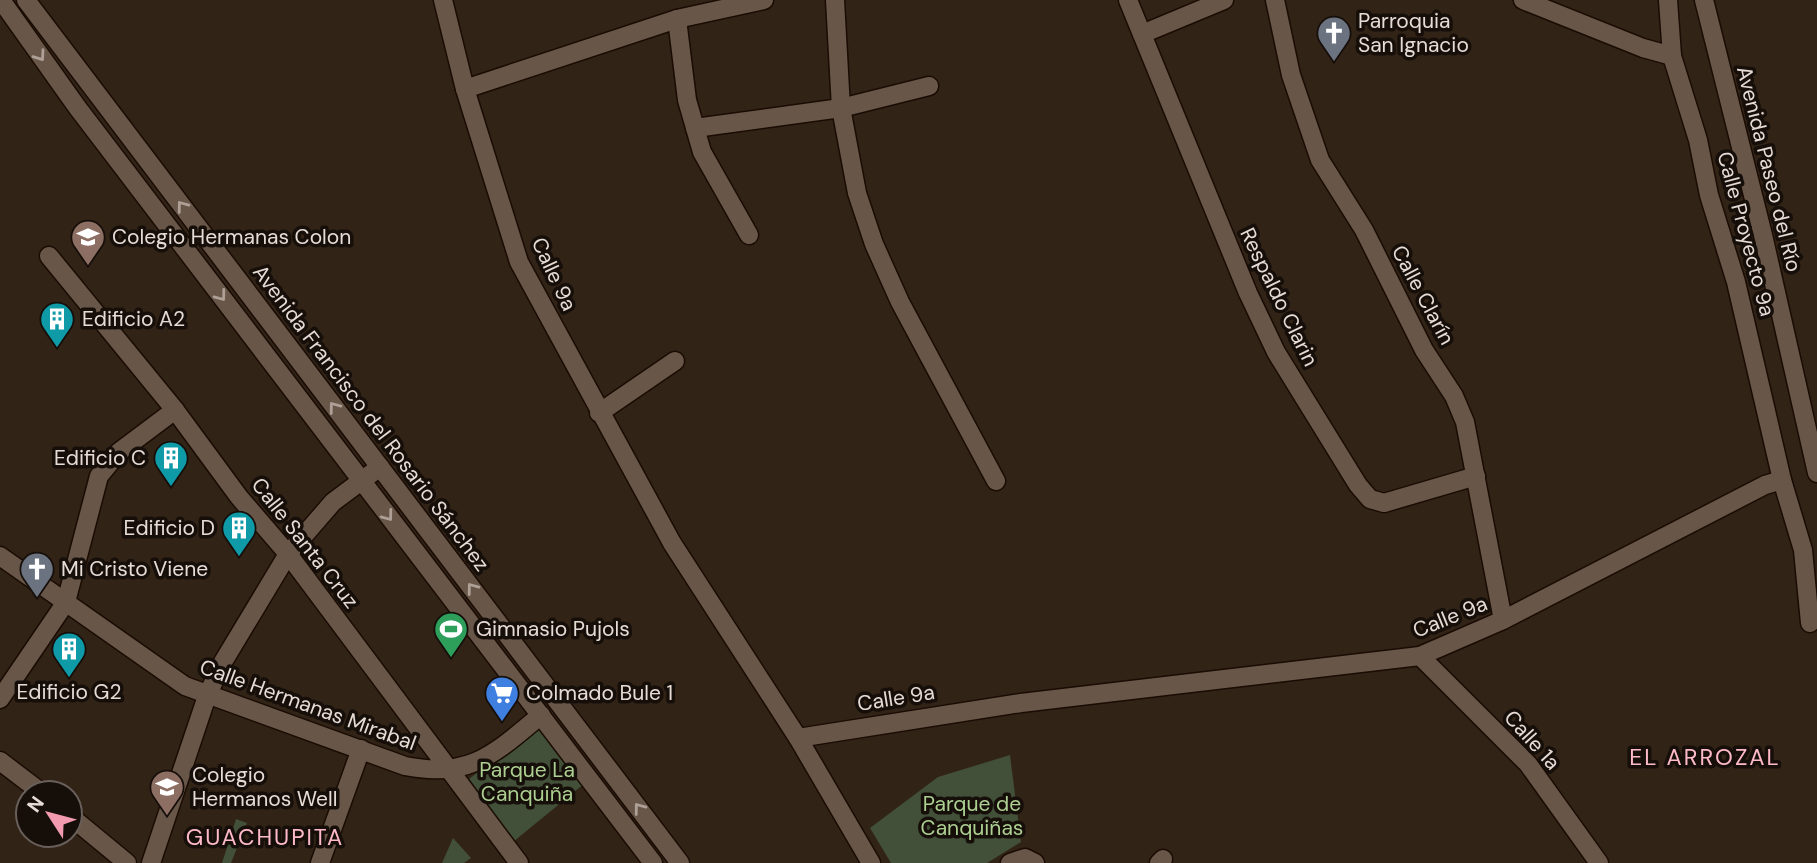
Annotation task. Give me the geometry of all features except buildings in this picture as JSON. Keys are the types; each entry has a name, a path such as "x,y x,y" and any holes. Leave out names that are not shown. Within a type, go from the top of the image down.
{"street":[{"path":"1,0 77,107 653,863"},
{"name":"Avenida Francisco del Rosario Sánchez","path":"26,0 680,863"},
{"name":"Calle 9a","path":"443,0 465,89 519,262 672,543 797,738 1021,703 1420,656 1503,620 1765,485 1782,480"},
{"path":"465,89 677,19 764,0"},
{"path":"835,0 841,108 858,193 874,244 900,302 996,481"},
{"name":"Respaldo Clarin","path":"1128,0 1162,89 1248,293 1276,352 1358,485 1370,499 1384,503 1476,476"},
{"path":"1142,34 1224,0"},
{"name":"Calle Clarín","path":"1275,0 1291,75 1320,160 1364,230 1424,350 1454,396 1465,422 1503,620"},
{"path":"1522,0 1643,48 1672,56"},
{"name":"Calle Proyecto 9a","path":"1668,0 1672,56 1698,140 1709,195 1736,282 1782,480 1803,550 1810,623"},
{"name":"Avenida Paseo del Río","path":"1704,0 1763,235 1817,473"},
{"path":"677,19 687,100 702,152 750,235"},
{"path":"695,128 841,108 887,99 929,86"},
{"name":"Calle Santa Cruz","path":"49,256 175,410 239,497 288,554 519,863"},
{"path":"599,413 675,361"},
{"path":"0,699 66,602 100,476 119,452 175,410"},
{"path":"151,863 207,696 223,662 288,554 333,502 380,467"},
{"name":"Calle Hermanas Mirabal","path":"0,556 185,686 405,766 430,771 488,759 541,715"},
{"name":"Calle 1a","path":"1420,656 1528,764 1600,863"},
{"path":"797,738 871,863"},
{"path":"320,863 361,749"},
{"path":"0,761 24,779"},
{"path":"84,828 127,863"},
{"path":"1010,863 1026,858 1035,863"}],"green space":[{"name":"Parque La Canquiña","path":"544,722 585,783 513,842 469,779"},
{"name":"Parque de Canquiñas","path":"1010,755 1021,842 987,863 891,863 870,828 938,777"},
{"path":"236,819 247,823 231,863 222,863"},
{"path":"453,838 471,858 464,863 442,863"}],"place":[{"name":"Parroquia San Ignacio","path":"1334,63"},
{"name":"Colegio Hermanas Colon","path":"88,267"},
{"name":"Edificio A2","path":"57,349"},
{"name":"Edificio C","path":"171,488"},
{"name":"Edificio D","path":"239,558"},
{"name":"Mi Cristo Viene","path":"37,599"},
{"name":"Gimnasio Pujols","path":"451,659"},
{"name":"Edificio G2","path":"69,679"},
{"name":"Colmado Bule 1","path":"502,723"},
{"name":"Colegio Hermanos Well","path":"167,817"}],"district":[{"name":"EL ARROZAL","path":"1705,757"},
{"name":"GUACHUPITA","path":"265,837"}]}
